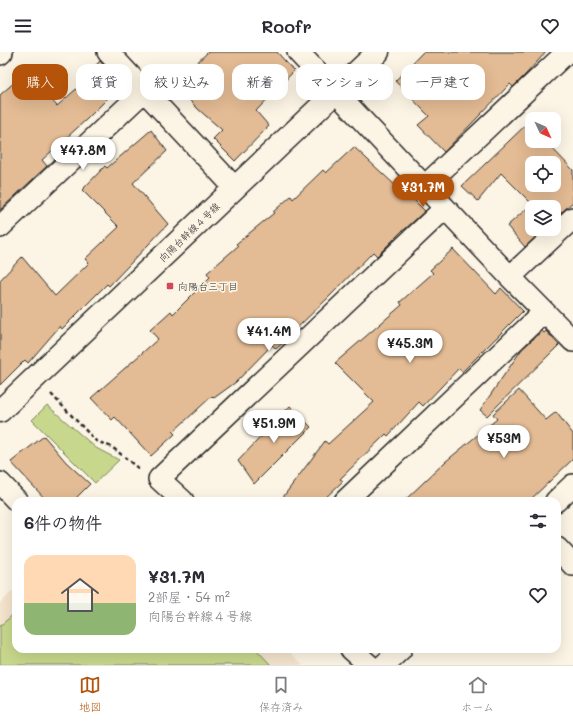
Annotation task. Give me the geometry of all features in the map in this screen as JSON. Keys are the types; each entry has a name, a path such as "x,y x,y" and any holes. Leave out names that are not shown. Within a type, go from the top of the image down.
{"street":[{"path":"108,52 140,87"},
{"path":"298,52 309,64"},
{"name":"向陽台幹線４号線","path":"365,64 378,52"},
{"path":"425,186 567,52"},
{"path":"0,227 140,95"},
{"path":"152,100 234,188"},
{"name":"向陽台幹線４号線","path":"0,411 328,100"},
{"path":"344,100 510,277 573,341"},
{"path":"179,497 159,479 445,208"},
{"path":"510,277 573,218"},
{"path":"349,497 544,312"},
{"path":"0,484 13,497"},
{"path":"560,497 573,485"},
{"path":"561,552 573,565"},
{"path":"356,653 369,665"},
{"path":"384,665 397,653"}],"path":[{"path":"51,394 96,441 112,447 146,475 159,479"}],"shaded area":[{"path":"12,592 12,653 290,653 303,665 0,665 0,603"}],"green space":[{"path":"47,405 96,448 119,460 95,483 32,420"},
{"path":"12,616 12,653 260,653 271,665 0,665 0,626"}],"building":[{"path":"208,52 277,52 288,64 232,64 232,100 266,100 256,111 269,126 235,161 213,139 222,130 189,100 224,100 224,64 195,64"},
{"path":"423,52 546,52 513,87 510,84 444,152 418,125 429,116 413,100 485,100 485,64 411,64"},
{"path":"288,64 294,71 288,77"},
{"path":"401,75 401,87 395,81"},
{"path":"12,84 12,100 52,100 57,106 64,100 68,100 68,96 76,89 76,100 106,100 42,160 47,166 0,210 0,95"},
{"path":"525,126 525,148 552,148 560,156 525,156 525,192 561,192 561,157 573,170 573,202 561,213 561,200 528,200 501,173 478,201 462,186"},
{"path":"151,130 167,151 133,183 168,224 109,286 107,284 62,329 60,326 28,363 25,360 0,385 0,280 22,257 55,296 89,263 85,259 119,227 82,190 105,166 107,168"},
{"path":"354,147 397,187 399,185 425,211 377,256 373,252 296,329 297,330 276,349 272,345 236,382 214,398 212,396 173,432 175,434 151,456 115,417 112,420 91,398 158,339 150,330 171,311 173,314 210,277 207,273 238,246 236,244 274,213 273,212 291,196 293,199 323,170 326,173"},
{"path":"525,210 525,236 537,236 525,247 507,226"},
{"path":"453,249 496,294 501,288 523,311 462,372 459,368 423,406 419,402 388,436 386,434 340,479 343,481 326,497 283,497 325,441 328,444 374,402 335,363 402,305 400,302 433,273 430,270"},
{"path":"542,331 544,333 546,331 559,345 487,416 480,410 522,349"},
{"path":"519,390 546,420 556,412 573,434 573,459 533,497 408,497 445,462 497,419 493,414"},
{"path":"290,406 311,427 254,484 238,461"},
{"path":"44,436 66,462 90,484 77,497 43,497 11,462"}],"place":[{"name":"向陽台三丁目","path":"170,286"}]}
